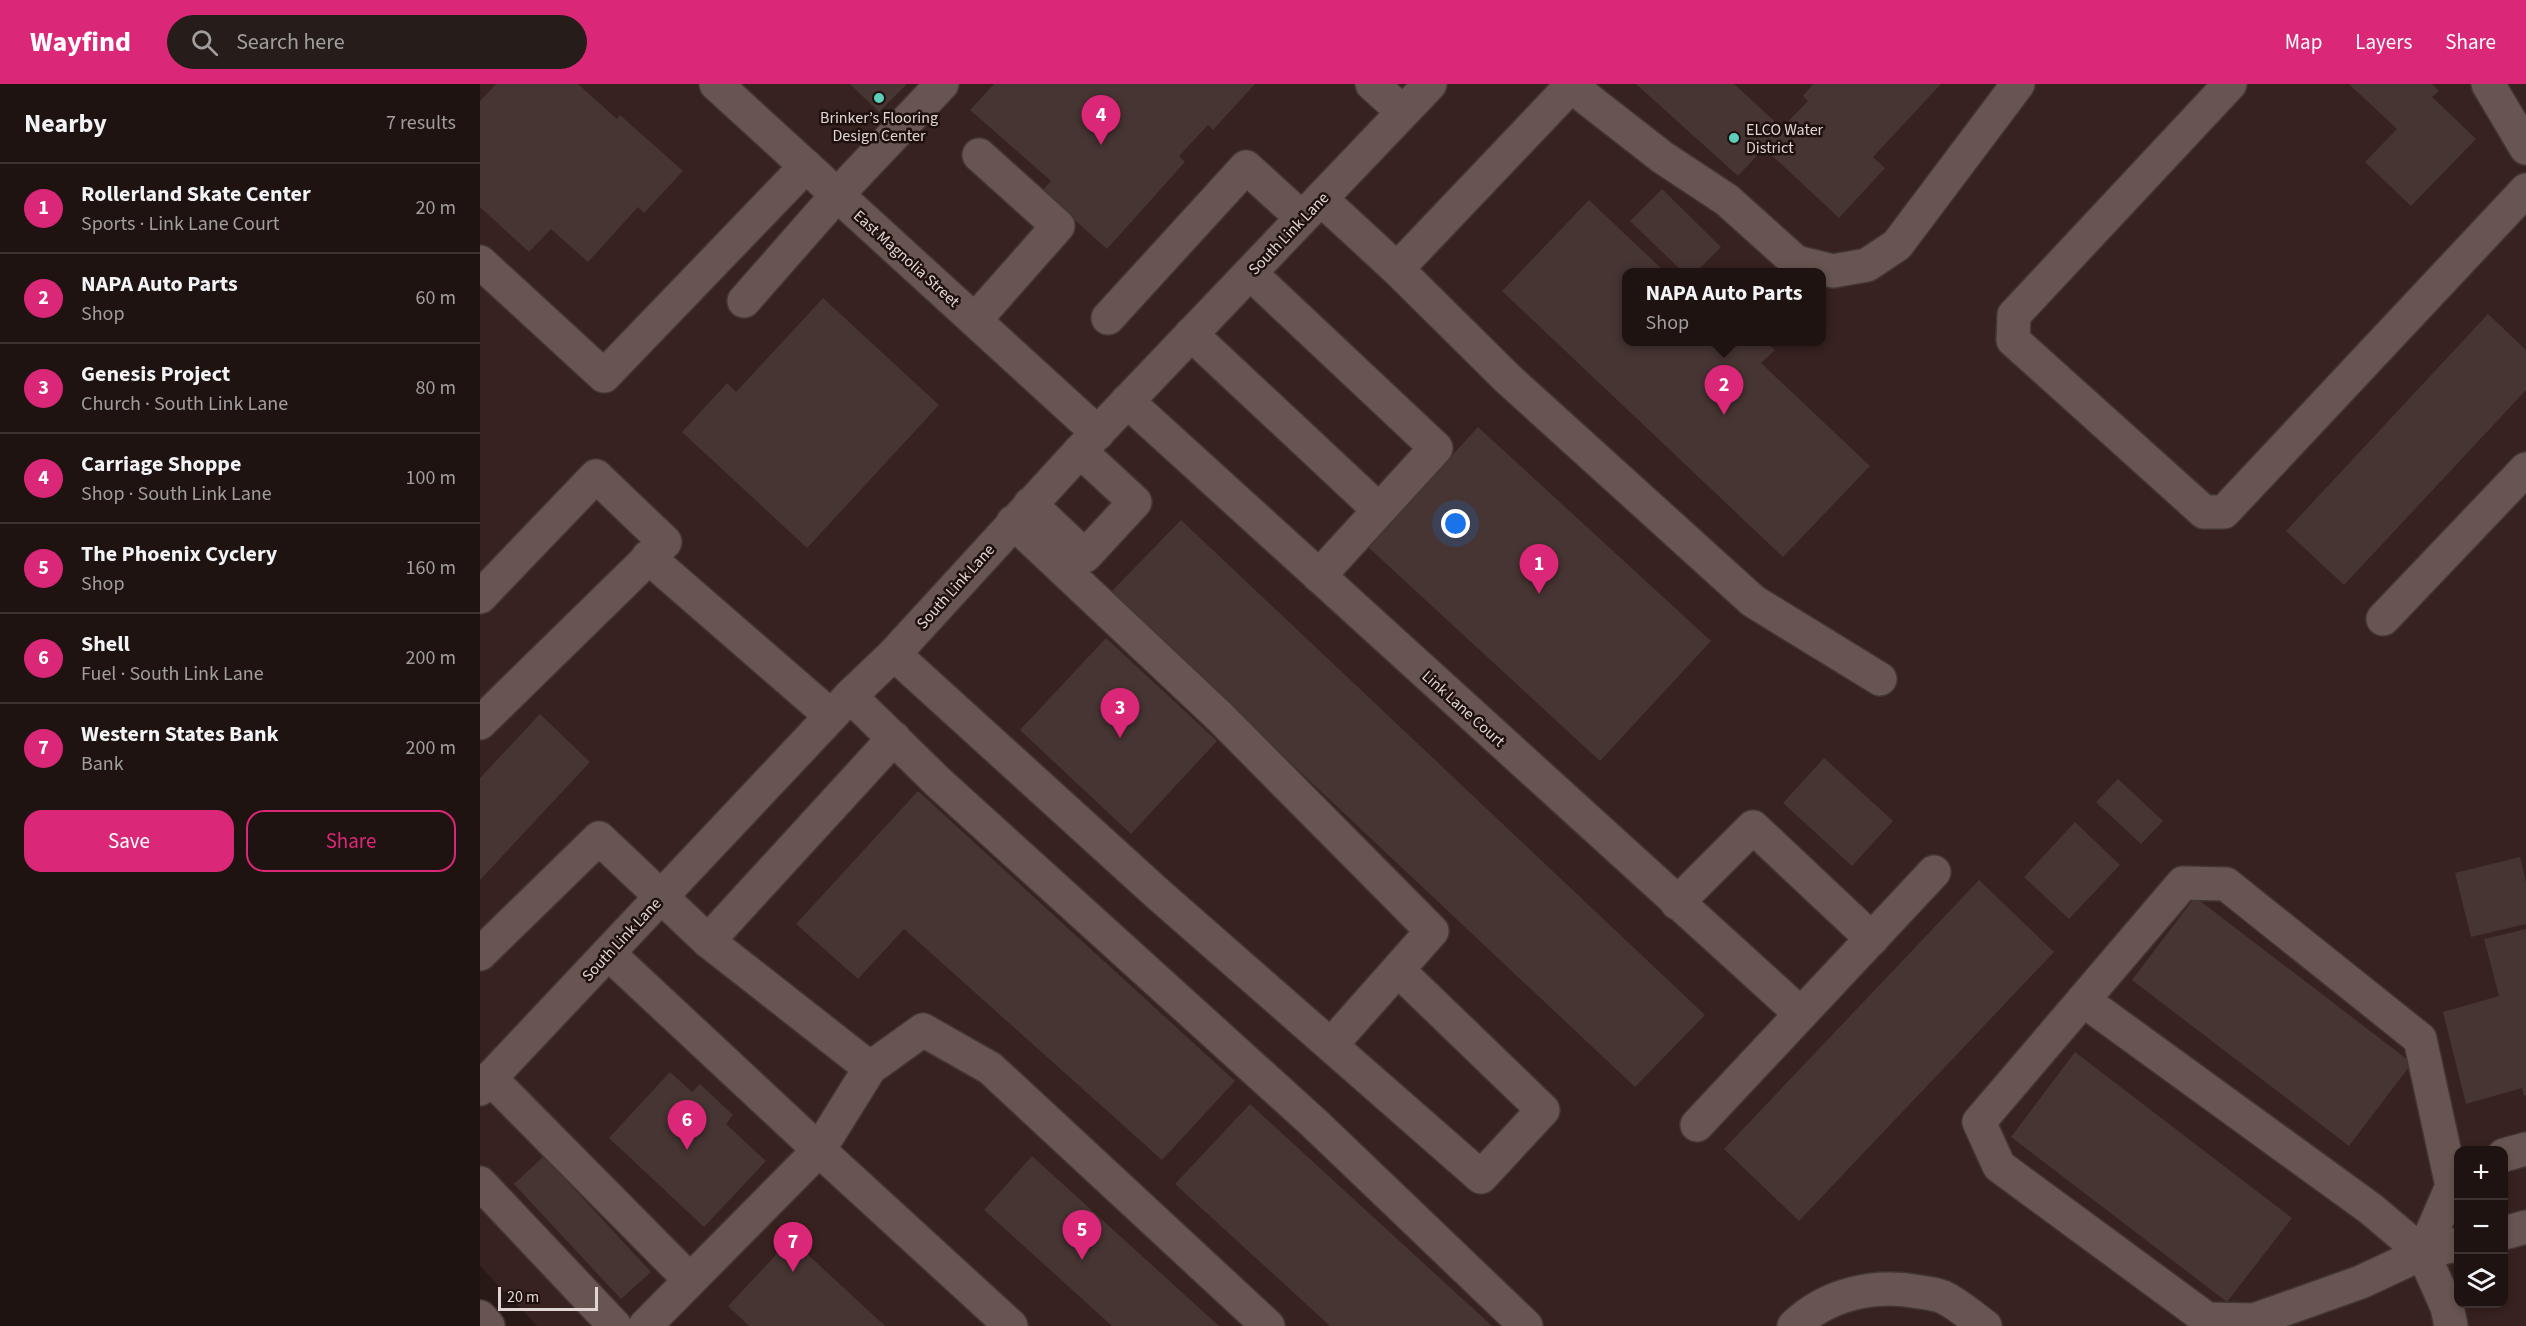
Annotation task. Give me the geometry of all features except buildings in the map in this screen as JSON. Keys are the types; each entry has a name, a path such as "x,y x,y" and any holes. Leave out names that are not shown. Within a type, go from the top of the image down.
{"street":[{"path":"744,302 837,195 942,84"},
{"path":"1372,84 1403,112"},
{"name":"South Link Lane","path":"485,1083 840,706 894,654 1127,401 1430,84"},
{"path":"1826,269 1833,271 1867,265 1897,245 2018,84"},
{"path":"2230,84 2014,315 2013,340 2204,512 2224,512 2526,190"},
{"path":"2488,84 2526,148"},
{"path":"1396,269 1570,85 1662,157 1727,200 1796,262 1821,268"},
{"name":"East Magnolia Street","path":"730,88 806,166 975,320 1089,442 1136,502 1076,565"},
{"path":"975,320 1058,226 979,155"},
{"path":"480,262 604,376 806,166"},
{"path":"1108,318 1246,167 1311,209 1396,269 1507,378 1753,601 1880,679"},
{"path":"1250,273 1436,448 1319,576"},
{"path":"1191,334 1379,510"},
{"name":"Link Lane Court","path":"1127,401 1801,1014"},
{"path":"2383,619 2526,469"},
{"path":"480,597 597,476 665,542 483,715"},
{"path":"1022,513 1076,565 1220,717 1432,931 1399,971 1331,1045"},
{"path":"648,557 840,706 894,738 938,782 1314,1123 1526,1326"},
{"path":"894,654 1158,894 1481,1177 1543,1110 1399,971"},
{"path":"708,940 894,738"},
{"path":"1677,903 1753,827 1872,939"},
{"path":"480,954 598,838 708,940 870,1068"},
{"path":"1697,1125 1934,872"},
{"path":"2422,1253 2452,1186 2453,1167 2420,1039 2226,884 2183,883 1979,1122 1998,1166 2207,1319 2254,1320 2361,1282 2422,1253 2454,1245"},
{"path":"608,953 1011,1326"},
{"path":"2083,1000 2371,1209 2422,1253 2447,1307 2451,1326"},
{"path":"645,1326 819,1150 870,1068 923,1030 990,1068 1268,1326"},
{"path":"485,1083 690,1280"},
{"path":"2508,1154 2526,1149"},
{"path":"480,1183 615,1326"},
{"path":"2508,1232 2526,1227"},
{"path":"1794,1326 1807,1314 1839,1298 1875,1288 1908,1289 1942,1296 1985,1326"},
{"path":"480,1317 488,1326"}],"shaded area":[{"path":"480,84 2526,84 2526,1326 537,1326 480,1266"}],"place":[{"name":"Brinker’s Flooring Design Center","path":"879,98"},
{"name":"ELCO Water District","path":"1734,138"},
{"name":"Carriage Shoppe","path":"1101,145"},
{"name":"NAPA Auto Parts","path":"1724,415"},
{"name":"Rollerland Skate Center","path":"1539,594"},
{"name":"Genesis Project","path":"1120,738"},
{"name":"Shell","path":"687,1150"},
{"name":"The Phoenix Cyclery","path":"1082,1260"},
{"name":"Western States Bank","path":"793,1272"}]}
